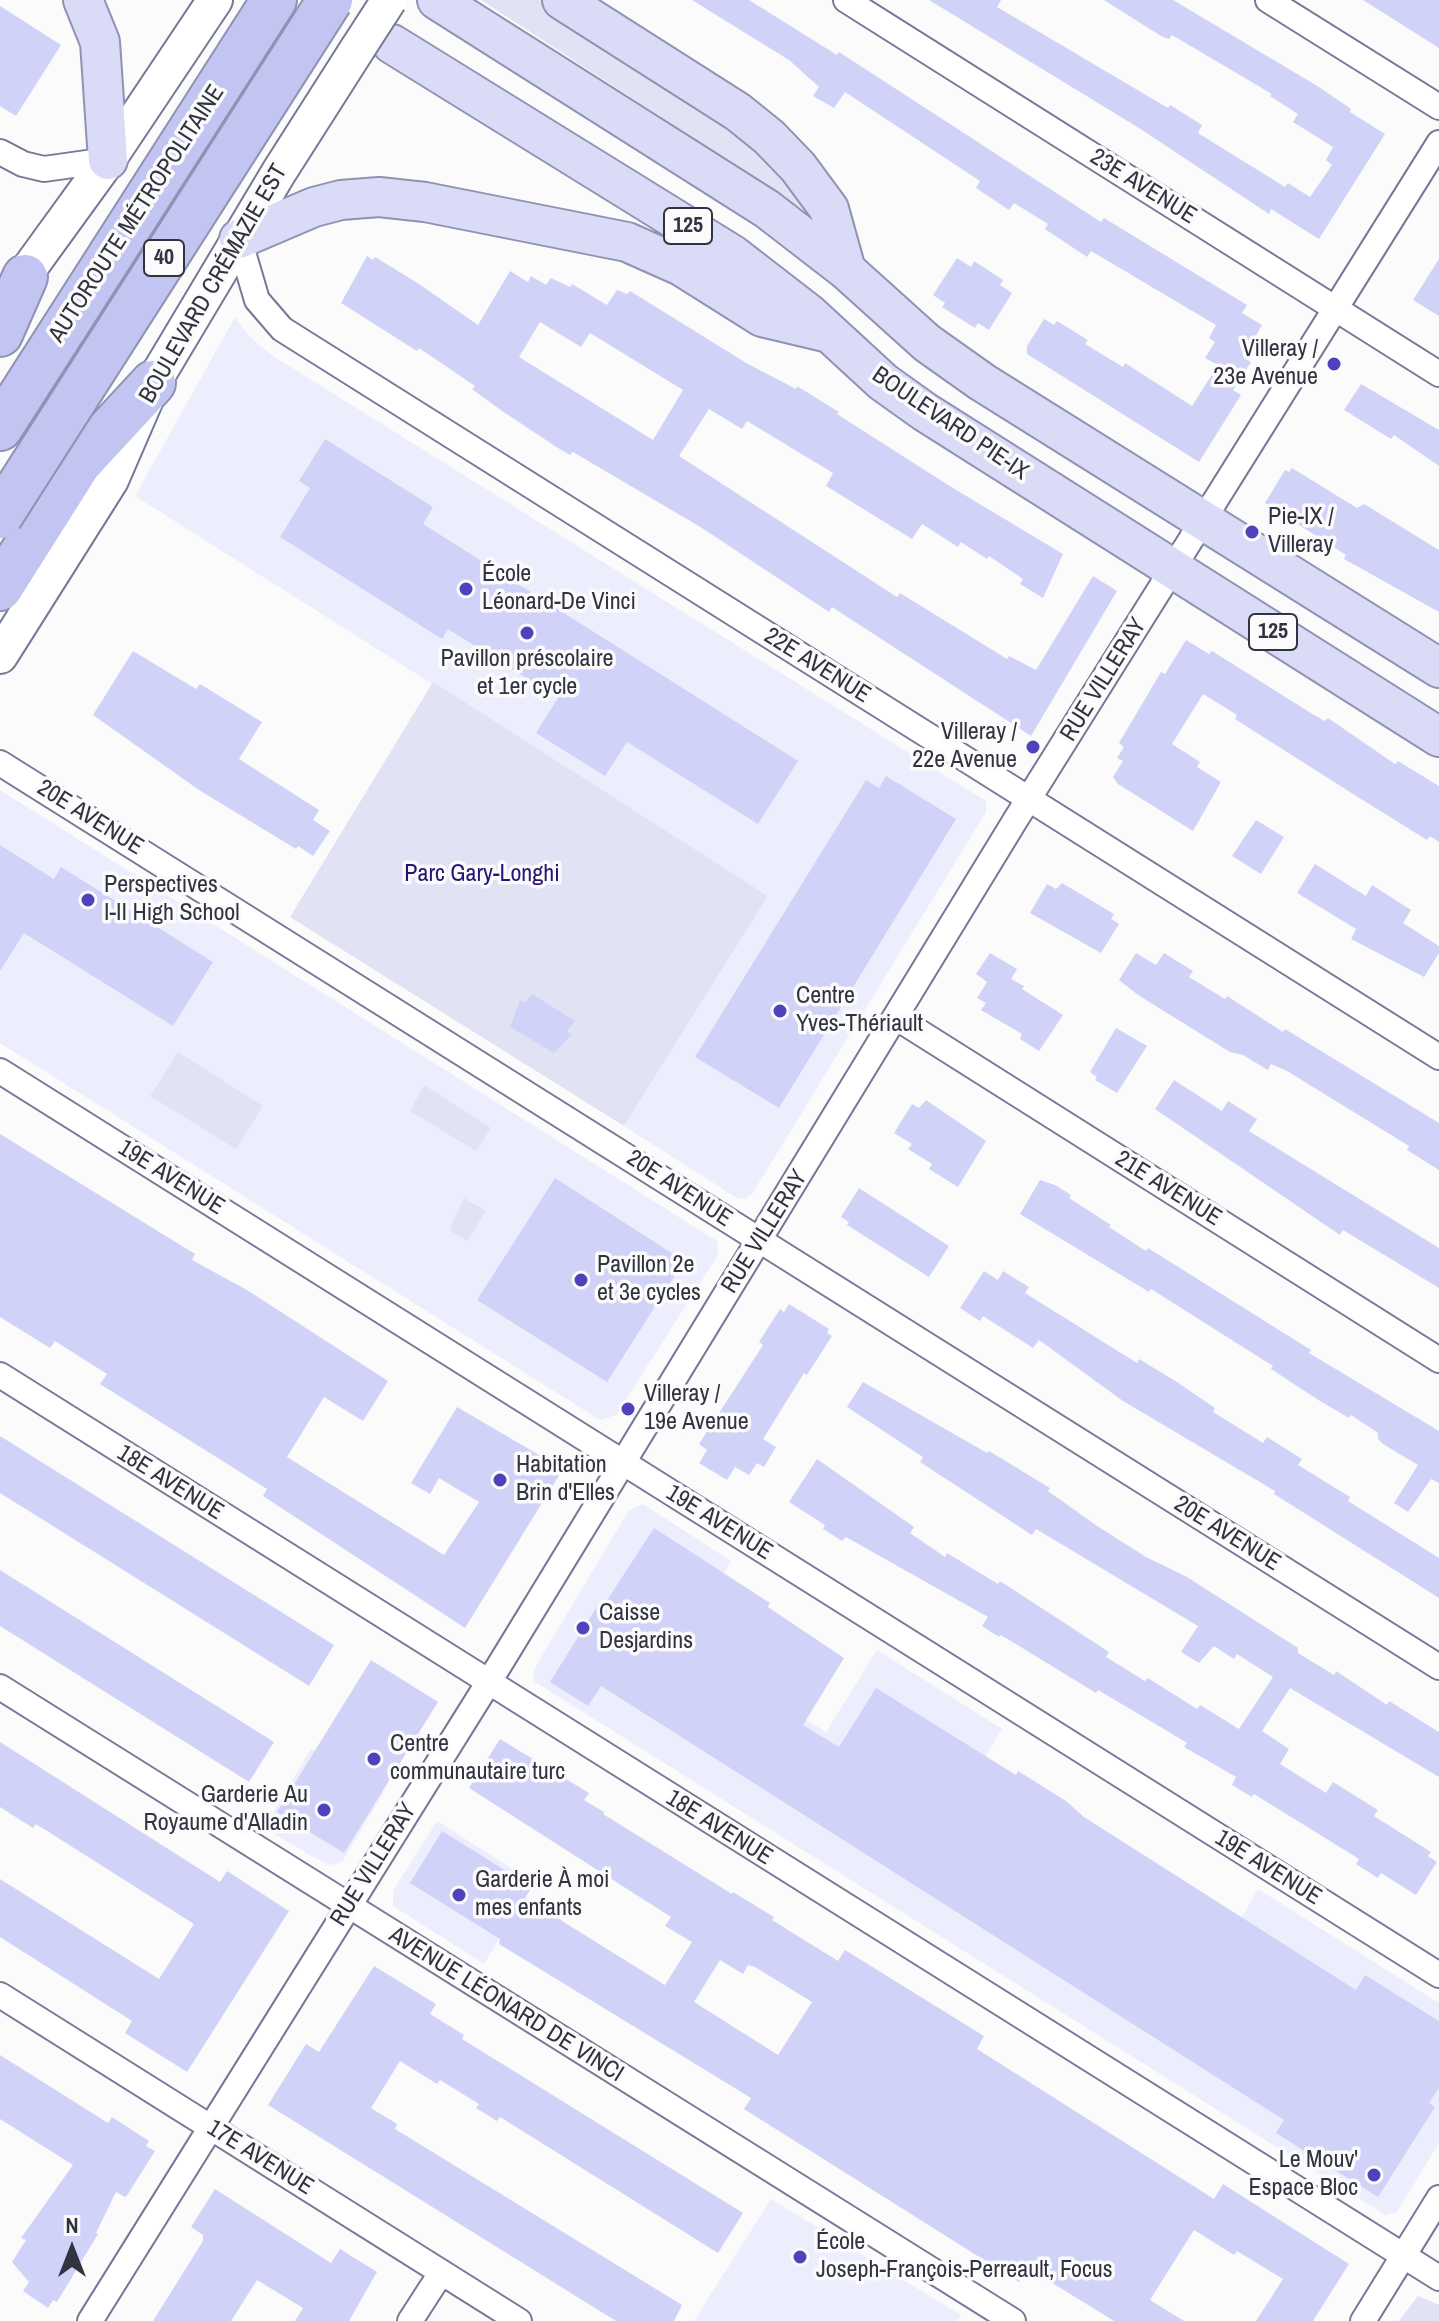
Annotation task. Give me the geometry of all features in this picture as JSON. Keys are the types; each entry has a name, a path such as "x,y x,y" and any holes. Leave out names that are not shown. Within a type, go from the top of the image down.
{"highway":[{"name":"AUTOROUTE MÉTROPOLITAINE","path":"0,428 274,0"},
{"name":"AUTOROUTE MÉTROPOLITAINE","path":"0,516 330,0"},
{"path":"0,334 12,292"},
{"path":"0,588 79,463 153,383"}],"main road":[{"path":"83,0 97,31 102,56 108,160"},
{"path":"12,292 108,160 215,0"},
{"name":"BOULEVARD CRÉMAZIE EST","path":"0,656 111,480 153,383 239,239 375,46 389,0"},
{"name":"125","path":"437,0 741,192 846,270 910,329 959,366 1439,668"},
{"path":"562,0 738,112 769,137 798,167 829,209 846,270"},
{"name":"BOULEVARD PIE-IX","path":"375,46 733,255 832,334 883,382 925,412 1439,737"},
{"path":"239,239 314,207 341,200 379,197 425,202 627,242 673,261 762,317 832,334"}],"street":[{"name":"23E AVENUE","path":"846,0 1439,374"},
{"path":"1268,0 1439,107"},
{"name":"RUE VILLERAY","path":"90,2321 488,1683 1028,800 1439,143"},
{"path":"0,152 23,164 44,169 108,160"},
{"name":"22E AVENUE","path":"239,239 257,300 282,329 1439,1057"},
{"name":"20E AVENUE","path":"0,763 1439,1667"},
{"name":"21E AVENUE","path":"897,1018 1439,1360"},
{"name":"19E AVENUE","path":"0,1071 1439,1975"},
{"name":"18E AVENUE","path":"0,1375 1439,2278"},
{"name":"AVENUE LÉONARD DE VINCI","path":"0,1687 1013,2321"},
{"name":"17E AVENUE","path":"0,1995 519,2321"},
{"path":"1363,2321 1439,2198"},
{"path":"410,2321 441,2273"}],"shaded area":[{"name":"École Léonard-De Vinci","path":"235,317 249,336 273,356 986,801 986,812 752,1194 745,1199 737,1198 624,1126 768,896 135,496"},
{"path":"0,790 717,1241 718,1255 616,1415 600,1420 0,1043"},
{"path":"643,1504 731,1561 683,1644 826,1732 877,1650 1002,1729 950,1814 1210,1974 1258,1889 1439,2003 1439,2143 1397,2212 1385,2215 535,1682 536,1666 629,1510"},
{"name":"Garderie Au Royaume d'Alladin","path":"311,1749 384,1792 342,1862 333,1865 324,1863 264,1828"},
{"name":"Garderie À moi mes enfants","path":"437,1821 533,1882 484,1964 393,1906 393,1891"},
{"name":"École Joseph-François-Perreault, Focus","path":"771,2199 961,2315 957,2321 694,2321"}],"green space":[{"path":"481,0 542,0 566,19 742,132 812,208 807,212"},
{"name":"Parc Gary-Longhi","path":"433,682 768,896 624,1126 290,917"},
{"path":"178,1052 263,1106 236,1149 150,1096"},
{"path":"424,1085 491,1128 476,1151 410,1111"},
{"path":"464,1198 486,1211 467,1241 449,1230"},
{"path":"1418,2296 1439,2305 1439,2321 1399,2321"}],"building":[{"path":"692,0 749,0 837,55 839,52 1101,222 1104,218 1247,305 1242,313 1262,325 1244,358 1251,362 1233,390 1241,395 1199,462 1027,354 1027,346 1044,319 1054,325 1057,321 1088,340 1085,344 1123,367 1125,363 1192,406 1218,365 1205,358 1215,342 1209,338 1216,325 1091,251 1087,257 1045,229 1048,224 1014,203 1009,210 976,188 980,181 845,92 834,108 813,96 819,87 789,60"},
{"path":"929,0 1001,0 997,7 1168,108 1170,105 1202,125 1198,133 1285,187 1288,183 1310,197 1332,165 1326,160 1333,147 1293,122 1298,114 1270,96 1272,94 1172,35 1169,39 1161,36 1104,0 1173,0 1319,87 1385,134 1319,239 1271,209 1269,214 1139,128"},
{"path":"1363,0 1439,0 1439,48"},
{"path":"0,6 61,45 16,116 0,106"},
{"path":"367,256 373,260 375,257 416,282 478,325 510,271 528,282 531,276 546,285 551,278 570,287 572,284 607,305 617,290 627,294 630,291 748,364 796,389 797,386 948,485 1063,554 1043,598 1020,584 1023,579 989,556 987,559 961,542 958,547 922,524 912,539 826,486 833,473 747,421 742,429 709,409 679,456 897,597 900,593 1007,659 1009,656 1036,670 1093,576 1117,591 1031,736 832,607 829,612 702,528 573,452 570,455 558,448 502,411 472,389 475,386 419,348 417,351 341,303","holes":["540,322 581,347 590,333 683,390 653,440 519,357"]},
{"path":"957,258 971,267 974,261 1003,280 1000,285 1012,293 989,330 978,323 975,328 942,307 945,303 933,295"},
{"path":"1439,259 1439,316 1413,300"},
{"path":"1361,384 1439,430 1439,466 1394,435 1391,439 1344,410"},
{"name":"Pavillon préscolaire et 1er cycle","path":"325,439 433,507 423,524 798,761 758,824 627,742 605,776 536,733 558,698 448,629 442,639 280,537 310,488 299,481"},
{"path":"1292,468 1357,508 1364,504 1439,550 1439,612 1344,559 1346,555 1265,503 1285,470 1289,472"},
{"path":"1186,640 1209,654 1212,651 1314,715 1325,721 1328,718 1395,764 1398,761 1439,786 1439,842 1430,836 1427,840 1361,799 1235,719 1237,715 1203,694 1172,744 1200,762 1197,767 1221,782 1193,831 1118,784 1113,777 1123,761 1117,758 1124,747 1119,743 1161,672 1165,674"},
{"path":"133,651 196,689 200,684 262,722 239,759 319,810 313,820 330,831 313,856 298,846 296,849 199,790 93,715"},
{"path":"886,776 956,819 779,1108 695,1057 866,780 879,788"},
{"path":"1256,820 1284,837 1261,874 1232,856"},
{"path":"0,845 54,879 61,867 213,962 173,1026 24,933 0,971"},
{"path":"1315,864 1366,896 1372,885 1411,910 1403,923 1439,946 1439,953 1424,977 1351,939 1356,929 1297,893"},
{"path":"1062,883 1114,914 1111,919 1119,924 1101,953 1030,913 1047,884 1056,889"},
{"path":"990,953 1017,969 1011,979 1024,986 1022,989 1063,1015 1039,1051 1020,1039 1022,1034 981,1010 986,1003 977,998 987,982 976,974"},
{"path":"1136,953 1156,965 1164,953 1193,971 1189,977 1225,999 1227,996 1283,1032 1285,1029 1439,1123 1439,1170 1407,1150 1409,1146 1287,1071 1271,1064 1268,1070 1243,1055 1230,1052 1138,995 1119,980"},
{"path":"532,994 575,1021 567,1031 572,1034 554,1053 510,1027 520,1000 525,1003"},
{"path":"1116,1028 1147,1046 1117,1093 1095,1080 1097,1077 1090,1072"},
{"path":"1174,1080 1222,1111 1228,1101 1257,1119 1249,1131 1439,1248 1439,1288 1343,1230 1340,1235 1155,1109"},
{"path":"926,1100 986,1141 958,1187 929,1169 932,1164 908,1149 912,1144 894,1133 912,1104 919,1108"},
{"path":"0,1134 195,1254 192,1260 247,1290 388,1381 363,1421 324,1397 287,1457 444,1555 479,1502 439,1478 430,1494 411,1483 457,1407 563,1469 465,1628 263,1496 267,1489 100,1384 107,1374 55,1341 50,1348 0,1317"},
{"name":"Pavillon 2e et 3e cycles","path":"555,1178 684,1261 607,1382 477,1300"},
{"path":"1040,1180 1071,1195 1069,1198 1146,1251 1148,1248 1311,1350 1309,1353 1439,1431 1439,1483 1431,1479 1408,1512 1394,1503 1418,1465 1383,1444 1378,1439 1378,1433 1351,1415 1349,1418 1320,1401 1271,1369 1273,1366 1151,1289 1149,1292 1020,1214"},
{"path":"859,1188 949,1246 929,1277 847,1225 849,1222 841,1217"},
{"path":"984,1271 998,1280 1003,1271 1029,1287 1025,1293 1137,1363 1139,1359 1177,1382 1215,1408 1213,1412 1263,1443 1267,1437 1302,1459 1298,1465 1350,1497 1348,1501 1439,1558 1439,1598 1274,1494 1275,1491 1123,1401 1039,1340 1033,1348 983,1316 980,1321 960,1308"},
{"path":"789,1304 829,1329 827,1333 832,1336 807,1375 804,1373 763,1439 776,1447 764,1467 757,1463 749,1475 735,1467 727,1480 699,1463 707,1450 699,1444 763,1345 759,1342 780,1309 784,1312"},
{"path":"863,1382 1050,1488 1048,1491 1097,1526 1146,1557 1187,1577 1298,1648 1298,1653 1334,1675 1336,1671 1387,1705 1389,1701 1439,1732 1439,1777 1290,1688 1262,1731 1289,1749 1280,1764 1326,1793 1333,1782 1378,1810 1374,1816 1431,1852 1428,1856 1437,1862 1416,1895 1381,1873 1378,1878 1356,1864 1359,1859 1254,1794 1252,1797 1232,1785 1236,1777 1184,1747 1187,1743 982,1626 988,1617 846,1537 842,1541 823,1529 825,1525 789,1502 817,1459 914,1527 910,1533 945,1557 947,1553 998,1584 1000,1581 1109,1652 1106,1657 1145,1681 1148,1678 1197,1709 1200,1705 1239,1729 1273,1677 1237,1654 1234,1659 1214,1646 1199,1663 1181,1652 1198,1626 1036,1529 1032,1535 920,1462 923,1457 847,1407"},
{"path":"0,1436 334,1645 309,1686 0,1493"},
{"path":"654,1528 770,1603 768,1607 844,1658 803,1725 839,1747 876,1688 1016,1775 1018,1771 1066,1801 1084,1817 1356,1990 1365,1975 1439,2021 1439,2088 1429,2103 1435,2107 1378,2197 1276,2133 1284,2120 601,1686 588,1706 550,1682 598,1605 602,1608"},
{"path":"0,1570 274,1742 249,1782 0,1626"},
{"name":"Centre communautaire turc","path":"371,1660 438,1702 344,1853 277,1812"},
{"path":"500,1739 589,1793 584,1800 603,1814 774,1917 772,1920 838,1961 845,1950 984,2036 977,2049 1214,2199 1223,2184 1349,2264 1313,2321 1256,2321 1283,2279 1237,2251 1234,2255 1194,2230 1150,2300 1184,2321 1114,2321 1028,2268 1019,2282 744,2109 751,2098 499,1944 500,1939 410,1883 442,1831 532,1887 525,1898 665,1985 692,1942 665,1926 671,1917 469,1788","holes":["720,1960 743,1974 748,1965 755,1967 812,2002 778,2055 694,2002"]},
{"path":"0,1742 220,1882 227,1871 289,1911 187,2072 125,2033 132,2021 0,1937 0,1879 159,1979 194,1924 36,1824 33,1828 0,1807"},
{"path":"374,1966 436,2004 430,2014 464,2035 462,2039 743,2213 718,2253 500,2117 497,2121 476,2108 479,2104 440,2080 437,2084 400,2061 371,2108 397,2124 395,2129 682,2305 674,2321 616,2321 268,2105 306,2044 319,2052"},
{"path":"0,2055 108,2123 112,2117 149,2141 146,2146 155,2151 128,2194 125,2197 116,2192 98,2234 57,2302 53,2300 48,2308 23,2291 29,2282 12,2262 26,2240 21,2238 73,2165 0,2119"},
{"path":"215,2189 331,2263 340,2249 377,2272 349,2321 295,2321 303,2308 257,2280 231,2321 153,2321 203,2241 203,2235 191,2227"}],"place":[{"name":"Villeray / 23e Avenue","path":"1334,364"},
{"name":"Pie-IX / Villeray","path":"1252,532"},
{"name":"École Léonard-De Vinci","path":"466,589"},
{"name":"Pavillon préscolaire et 1er cycle","path":"527,633"},
{"name":"Villeray / 22e Avenue","path":"1033,747"},
{"name":"Perspectives I-II High School","path":"88,900"},
{"name":"Centre Yves-Thériault","path":"780,1011"},
{"name":"Pavillon 2e et 3e cycles","path":"581,1280"},
{"name":"Villeray / 19e Avenue","path":"628,1409"},
{"name":"Habitation Brin d'Elles","path":"500,1480"},
{"name":"Caisse Desjardins","path":"583,1628"},
{"name":"Centre communautaire turc","path":"374,1759"},
{"name":"Garderie Au Royaume d'Alladin","path":"324,1810"},
{"name":"Garderie À moi mes enfants","path":"459,1895"},
{"name":"Le Mouv' Espace Bloc","path":"1374,2175"},
{"name":"École Joseph-François-Perreault, Focus","path":"800,2257"}]}
